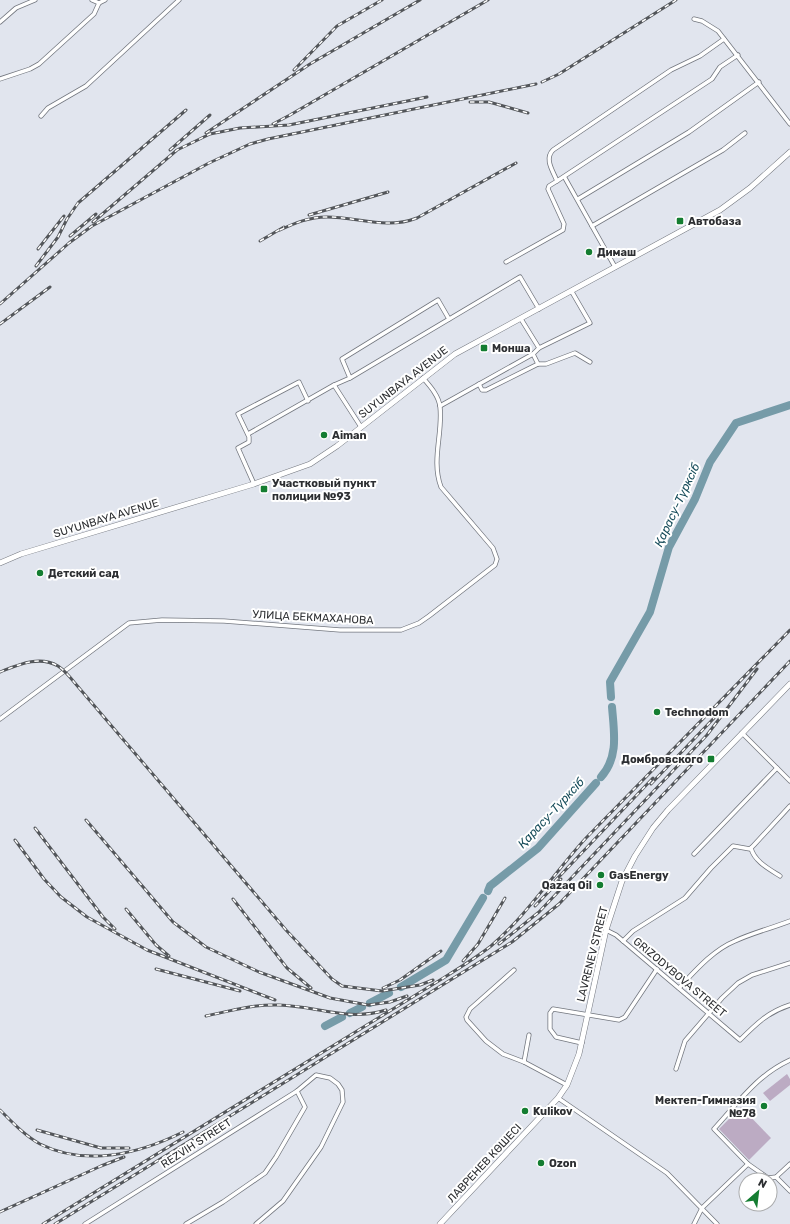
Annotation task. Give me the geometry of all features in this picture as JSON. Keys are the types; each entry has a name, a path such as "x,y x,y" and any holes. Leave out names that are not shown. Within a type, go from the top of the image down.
{"main road":[{"name":"SUYUNBAYA AVENUE","path":"0,564 21,554 254,484 310,464 338,446 455,354 572,292 720,210 750,188 790,152"},
{"path":"742,733 790,684"},
{"name":"LAVRENEV STREET","path":"558,1098 567,1085 582,1043 606,930 622,881 653,828 668,810 742,733"},
{"name":"ЛАВРЕНЕВ КӨШЕСІ","path":"440,1224 558,1098"}],"street":[{"path":"0,22 16,8 27,1 35,0"},
{"path":"92,0 99,3"},
{"path":"0,79 30,69 39,64 94,14 99,3 104,0"},
{"path":"41,116 48,108 86,86 179,0"},
{"path":"694,19 711,26 724,39 759,82 790,124"},
{"path":"557,182 548,159 549,154 671,70 700,56 724,39"},
{"path":"506,262 563,230 564,224 548,189 550,186 565,178 712,79 720,67 738,55"},
{"path":"578,199 689,132 759,82"},
{"path":"592,226 723,150 745,133"},
{"path":"565,178 615,267"},
{"path":"248,434 334,385 350,378 520,277 539,309"},
{"path":"423,378 437,396 440,406 533,354 539,348 590,323 572,292"},
{"path":"350,378 342,359 438,300 449,319"},
{"path":"521,319 539,348"},
{"path":"479,384 482,390 486,390 538,364 546,364 575,353 590,362"},
{"path":"533,354 538,364"},
{"path":"254,484 238,448 249,442 248,434 238,414 299,382 308,401"},
{"path":"334,385 361,427"},
{"name":"УЛИЦА БЕКМАХАНОВА","path":"0,719 129,623 141,620 224,622 340,630 401,630 419,623 429,616 495,565 497,559 493,548 441,487 437,477 440,406"},
{"path":"742,733 790,781"},
{"path":"694,854 777,768"},
{"path":"751,848 789,807"},
{"path":"623,941 633,931 685,898 711,868 733,846 751,848"},
{"path":"751,848 752,854 766,867 780,876"},
{"path":"679,988 695,970 721,949 734,941 790,922"},
{"name":"GRIZODYBOVA STREET","path":"606,930 616,935 740,1040 759,1021 770,1013 790,1005"},
{"path":"676,1069 685,1041 708,1013 738,983 752,975 790,963"},
{"path":"582,1043 556,1037 550,1029 550,1012 553,1009 619,1020 625,1017 657,969"},
{"path":"514,970 470,1009 466,1017 470,1026 504,1054 524,1062 567,1085"},
{"path":"524,1062 529,1035"},
{"path":"759,1172 748,1164 714,1129 758,1080 790,1060"},
{"name":"REZVIH STREET","path":"85,1224 297,1091 316,1075 330,1078 338,1084 342,1090 343,1102 321,1147 283,1201 256,1224"},
{"path":"186,1224 265,1173 305,1107 297,1091"},
{"path":"558,1098 667,1173 717,1224"},
{"path":"694,1224 702,1208 748,1164"},
{"path":"778,1175 790,1164"},
{"path":"778,1179 790,1191"}],"shaded area":[{"path":"787,1074 790,1079 790,1085 770,1101 763,1093"},
{"path":"741,1107 771,1138 749,1160 719,1129"}],"waterway":[{"name":"Қарасу-Түрксіб","path":"611,697 610,682 650,612 669,547 695,499 710,462 736,423 790,405"},
{"name":"Қарасу-Түрксіб","path":"601,777 607,769 613,753 614,735 612,707"},
{"name":"Қарасу-Түрксіб","path":"488,891 490,886 538,848 596,783"},
{"name":"Қарасу-Түрксіб","path":"401,987 446,960 483,898"},
{"name":"Қарасу-Түрксіб","path":"370,1003 389,993"},
{"name":"Қарасу-Түрксіб","path":"350,1013 362,1007"},
{"name":"Қарасу-Түрксіб","path":"325,1026 342,1017"}],"railway":[{"path":"294,70 337,26 382,0"},
{"path":"206,133 310,64 420,0"},
{"path":"273,124 488,0"},
{"path":"542,82 559,74 676,0"},
{"path":"0,304 69,243 92,226 209,163 250,144 536,84"},
{"path":"93,222 177,150 210,134 240,128 289,125 427,97"},
{"path":"470,102 489,102 528,113"},
{"path":"36,266 58,237 67,219 78,203 186,110"},
{"path":"170,150 210,115"},
{"path":"280,230 302,221 320,217 383,223 394,223 417,218 516,163"},
{"path":"309,215 388,192"},
{"path":"70,236 96,214"},
{"path":"38,249 64,216"},
{"path":"260,241 284,227"},
{"path":"0,324 50,287"},
{"path":"43,1224 445,977 491,946 517,921 586,838 790,630"},
{"path":"0,672 21,664 36,661 51,663 62,669 286,930 332,979 342,986 382,991 420,985 433,980"},
{"path":"55,1224 512,942 559,904 790,661"},
{"path":"499,944 539,912 707,735 757,669"},
{"path":"651,784 714,718"},
{"path":"555,881 653,778"},
{"path":"86,820 173,922 206,947 259,972 330,998 368,1005 390,1002 407,996"},
{"path":"35,828 103,917 115,929"},
{"path":"15,840 44,879 61,897 87,917 147,950 275,1000"},
{"path":"535,906 561,879"},
{"path":"463,961 478,944 505,898"},
{"path":"233,899 287,968 311,988"},
{"path":"126,909 156,945 169,956"},
{"path":"383,988 400,980 441,951"},
{"path":"156,969 240,991"},
{"path":"206,1016 242,1008 270,1005 293,1006 345,1014 372,1013 386,1010"},
{"path":"0,1110 34,1141 58,1151 76,1155 94,1156 131,1152 166,1140 183,1132"},
{"path":"37,1130 101,1148 129,1148"},
{"path":"0,1212 124,1157"}],"place":[{"name":"Автобаза","path":"680,221"},
{"name":"Димаш","path":"589,252"},
{"name":"Монша","path":"484,348"},
{"name":"Aiman","path":"324,435"},
{"name":"Участковый пункт полиции №93","path":"264,489"},
{"name":"Детский сад","path":"40,573"},
{"name":"Technodom","path":"657,712"},
{"name":"Домбровского","path":"711,759"},
{"name":"GasEnergy","path":"601,875"},
{"name":"Qazaq Oil","path":"600,885"},
{"name":"Мектеп-Гимназия №78","path":"764,1106"},
{"name":"Kulikov","path":"525,1111"},
{"name":"Ozon","path":"541,1163"}]}
